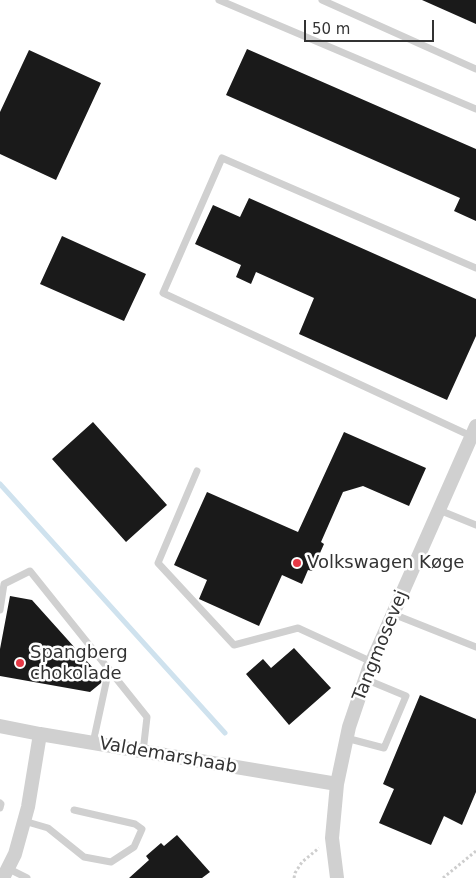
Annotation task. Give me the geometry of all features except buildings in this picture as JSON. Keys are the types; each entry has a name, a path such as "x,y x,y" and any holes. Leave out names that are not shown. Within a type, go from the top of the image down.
{"street":[{"name":"Tangmosevej","path":"337,878 332,838 337,784 346,738 372,662 474,431"},
{"name":"Valdemarshaab","path":"0,726 337,784"},
{"path":"6,873 15,854 28,807 40,734"}],"lane":[{"path":"219,0 476,109"},
{"path":"322,0 476,69"},
{"path":"474,431 163,293 222,158 476,268"},
{"path":"197,471 158,563 234,645 298,628 372,662"},
{"path":"439,510 476,525"},
{"path":"0,610 4,584 30,570 147,717 143,752"},
{"path":"393,614 476,647"},
{"path":"93,743 109,669"},
{"path":"346,738 384,748 406,696 366,679"},
{"path":"0,803 0,808"},
{"path":"24,821 48,828 84,857 111,862 134,847 142,829 135,824 74,810"},
{"path":"6,873 27,878"}],"path":[{"path":"294,878 294,873 302,862 332,838"},
{"path":"443,878 476,851"}],"waterway":[{"path":"0,484 225,733"}],"place":[{"name":"Volkswagen Køge","path":"297,563"},
{"name":"Spangberg chokolade","path":"20,663"}]}
